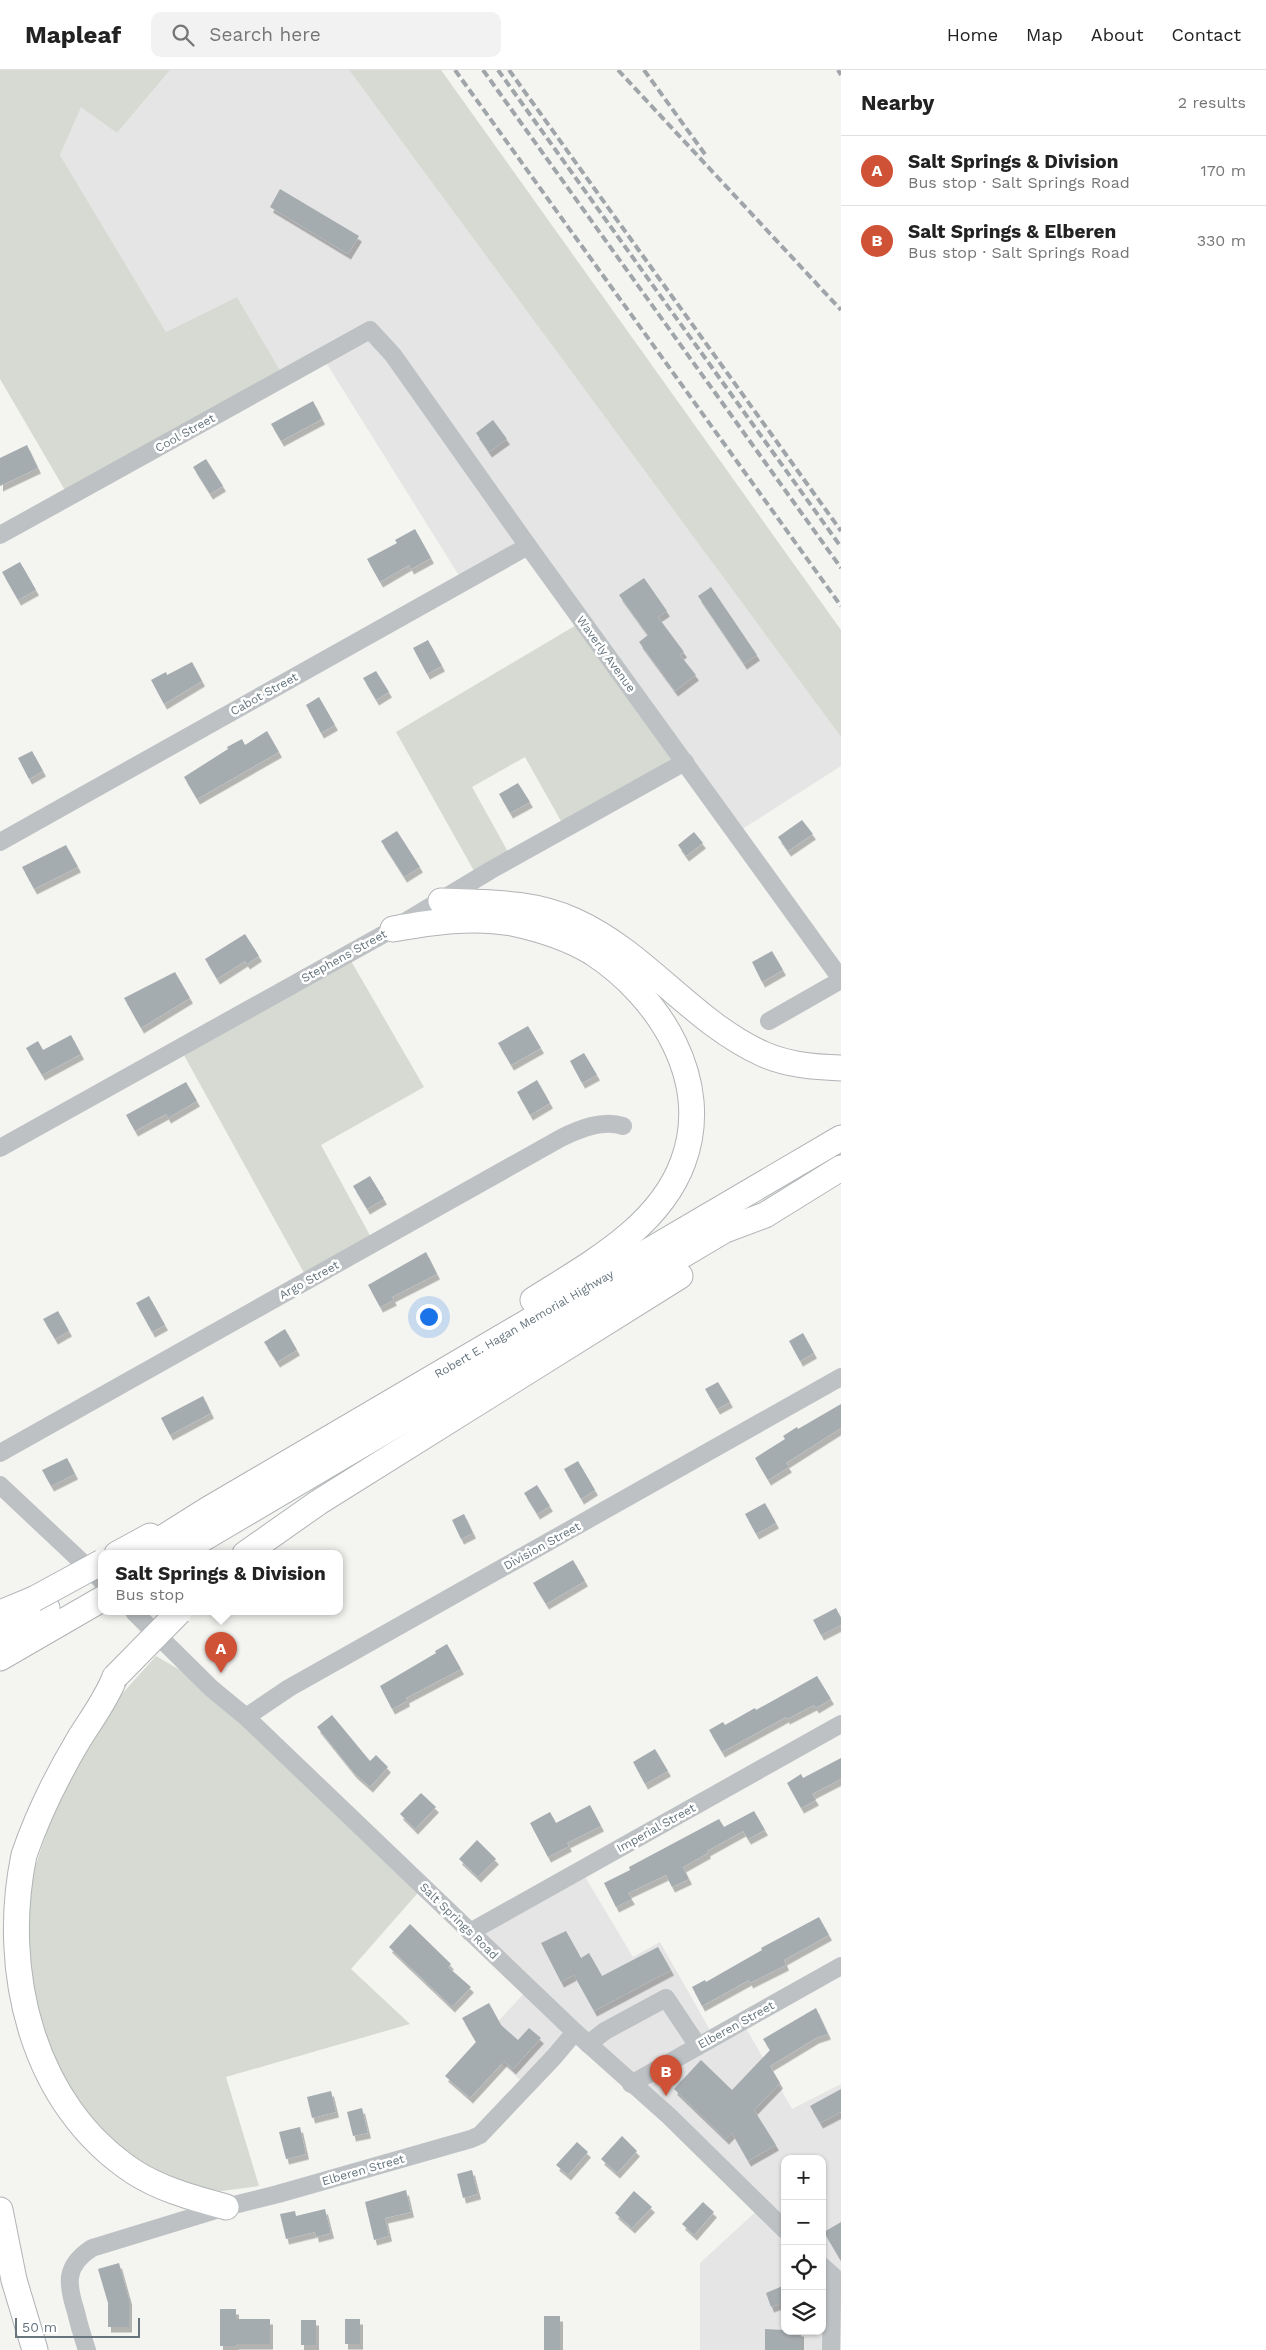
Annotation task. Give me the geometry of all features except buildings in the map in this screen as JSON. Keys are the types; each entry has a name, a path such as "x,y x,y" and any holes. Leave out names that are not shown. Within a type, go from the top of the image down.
{"highway":[{"path":"441,901 525,905 574,920 613,942 730,1036 782,1061 807,1066 841,1068"},
{"path":"393,929 438,921 494,921 543,931 577,944 618,972 633,985 658,1015 674,1040 685,1068 690,1095 690,1138 683,1163 660,1203 630,1234 598,1259 528,1304 508,1334"},
{"name":"Robert E. Hagan Memorial Highway","path":"174,1542 207,1510 841,1138"},
{"path":"149,1550 174,1542 725,1230 764,1215 841,1168"},
{"path":"251,1550 319,1502 734,1242 764,1215"},
{"path":"136,1550 174,1542"},
{"path":"0,1658 98,1566"},
{"path":"0,1635 49,1610 98,1578"},
{"path":"0,1613 49,1610 98,1600"},
{"path":"0,1882 24,1812 49,1760 98,1688 115,1677 175,1615"},
{"path":"115,1677 108,1696 80,1738 48,1796 18,1874 11,1926 11,1962 15,1991 29,2042 44,2074 72,2115 96,2142 119,2161 156,2184 186,2197 226,2206"},
{"path":"0,2210 14,2280 35,2350"},
{"path":"0,2286 20,2350"}],"street":[{"name":"Cool Street","path":"0,535 370,330"},
{"name":"Waverly Avenue","path":"370,330 393,355 528,546 841,980"},
{"name":"Cabot Street","path":"0,842 528,546"},
{"name":"Stephens Street","path":"0,1148 393,929 490,870 685,762"},
{"path":"769,1021 841,980"},
{"name":"Argo Street","path":"0,1453 561,1138 588,1127 613,1123 623,1126"},
{"name":"Division Street","path":"246,1718 289,1688 841,1378"},
{"path":"0,1485 98,1577"},
{"name":"Salt Springs Road","path":"137,1615 211,1688 246,1718 575,2032 669,2116 781,2226"},
{"name":"Imperial Street","path":"470,1932 841,1724"},
{"name":"Elberen Street","path":"631,2084 841,1966"},
{"path":"588,2044 605,2031 666,1998 698,2046"},
{"name":"Elberen Street","path":"87,2350 69,2288 70,2274 82,2254 92,2248 110,2242 226,2206 278,2194 480,2135 554,2057 575,2032"},
{"path":"826,2270 838,2281 832,2300 831,2350"}],"shaded area":[{"path":"0,70 170,70 117,133 81,107 60,155 166,332 237,297 284,377 69,497 0,379"},
{"path":"170,70 349,70 841,737 841,766 736,833 528,546 463,582 322,356 284,377 237,297 166,332 60,155 81,106 117,133"},
{"path":"349,70 441,70 841,630 841,737"},
{"path":"583,621 685,762 566,830 525,757 472,787 512,859 478,878 396,732"},
{"path":"347,954 424,1087 321,1145 374,1243 308,1280 180,1048"},
{"path":"156,1656 211,1688 423,1887 351,1969 410,2024 226,2077 259,2186 222,2191 189,2187 133,2160 76,2105 26,2001 31,1879 56,1804 98,1727 121,1695"},
{"path":"581,1870 633,1957 660,1942 714,2037 742,2021 792,2109 841,2084 841,2350 700,2350 700,2263 761,2207 575,2032 527,2086 478,2043 529,1988 470,1932"}],"railway":[{"path":"455,70 841,606"},
{"path":"483,70 841,568"},
{"path":"498,70 841,547"},
{"path":"509,70 841,531"},
{"path":"618,70 841,310"},
{"path":"644,70 707,157"},
{"path":"838,70 841,75"}],"place":[{"name":"Salt Springs & Division","path":"221,1673"},
{"name":"Salt Springs & Elberen","path":"666,2096"}]}
